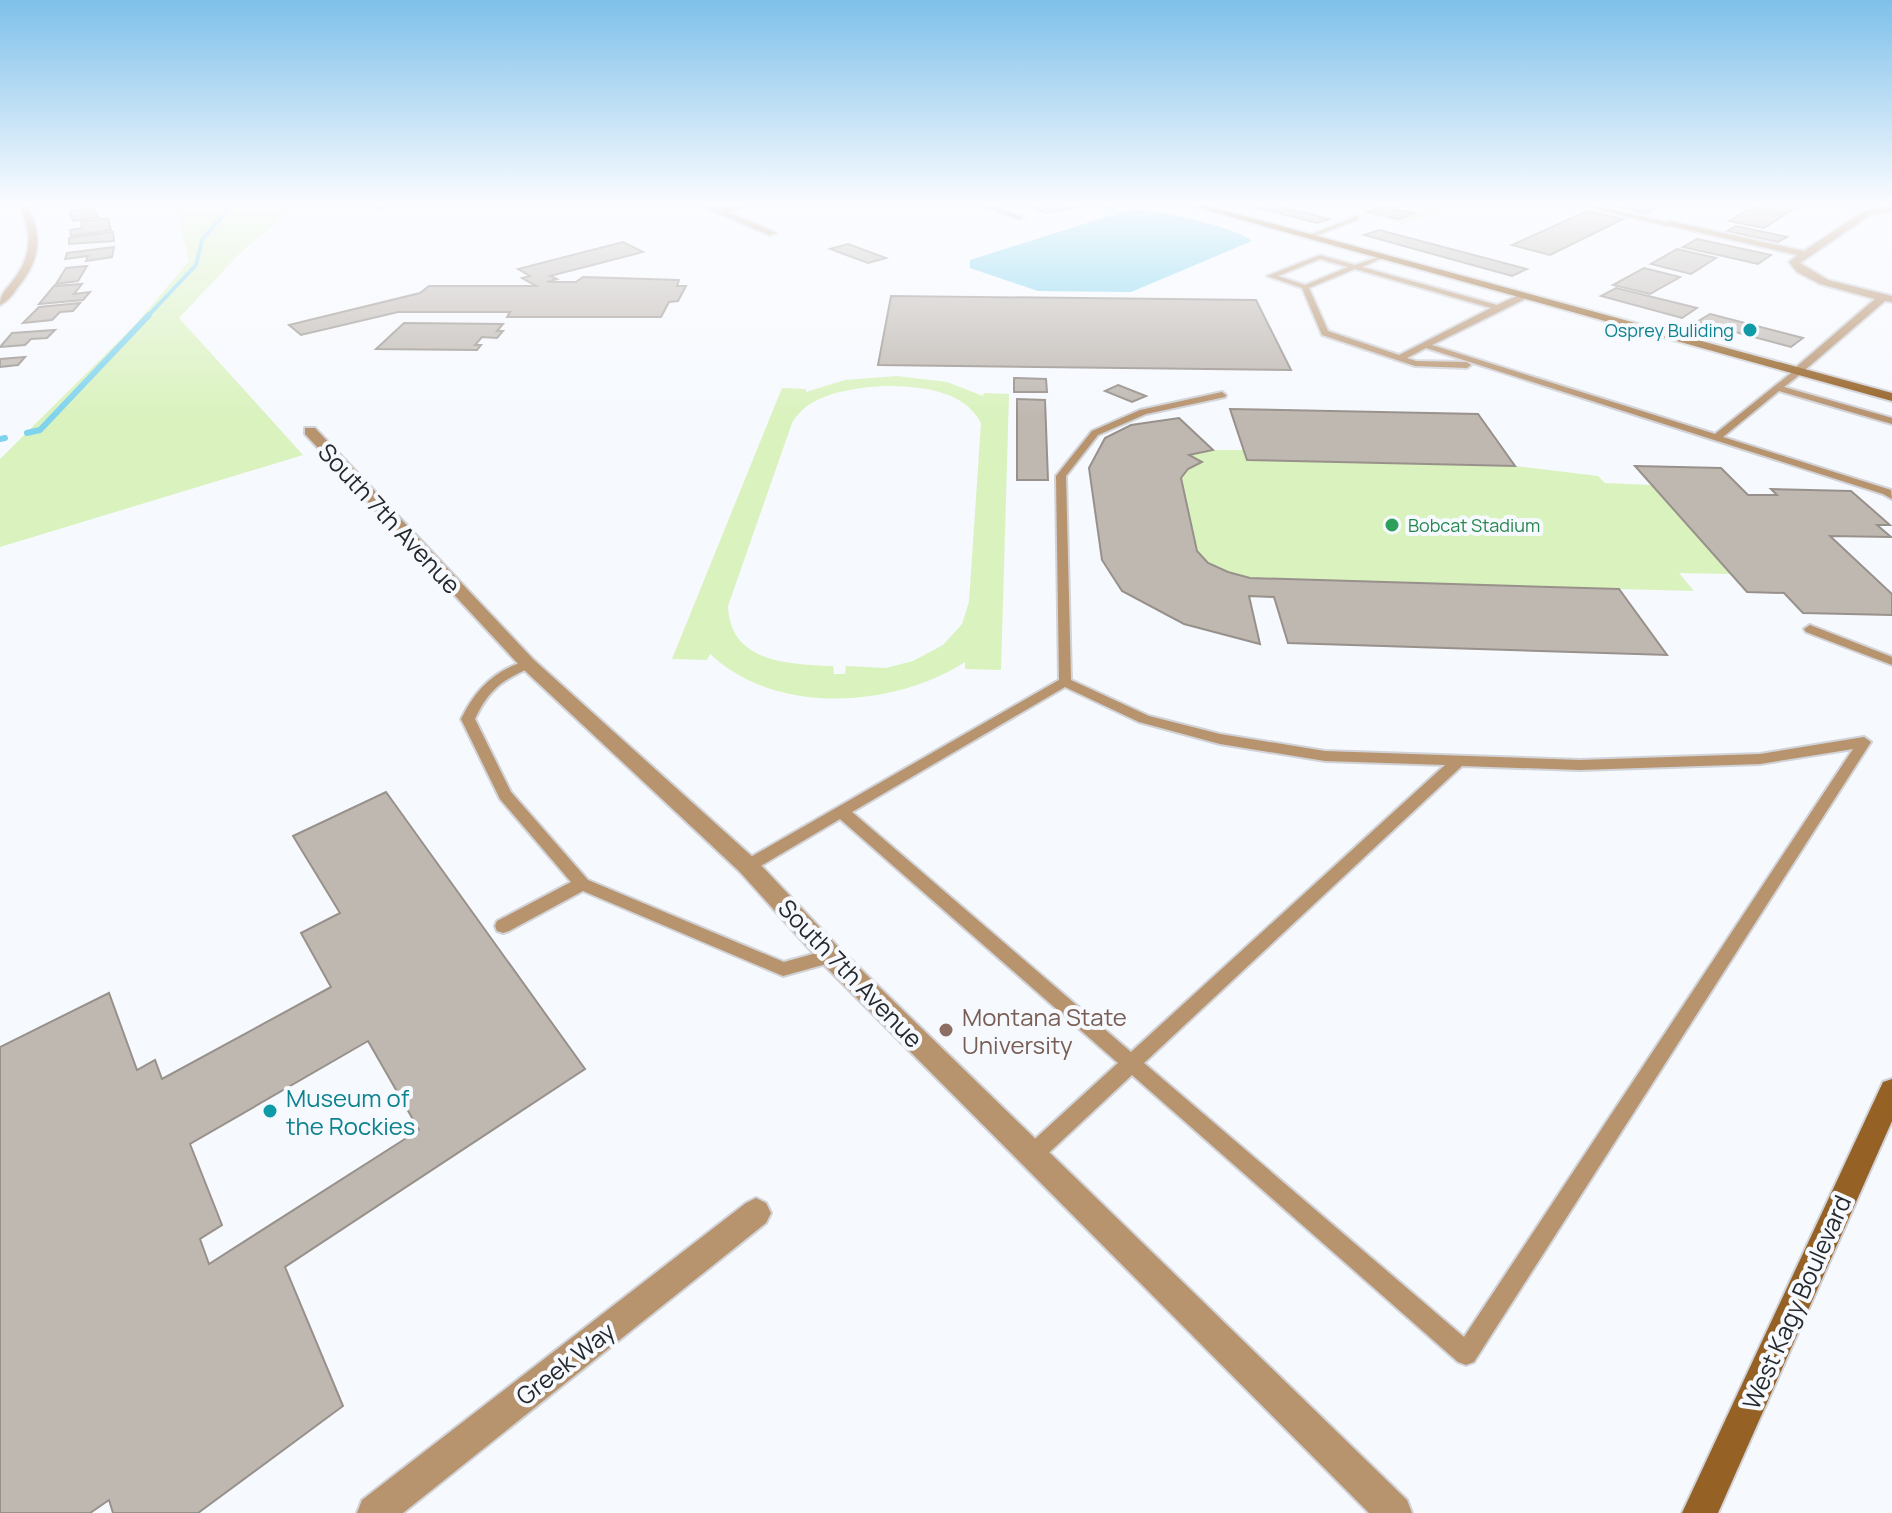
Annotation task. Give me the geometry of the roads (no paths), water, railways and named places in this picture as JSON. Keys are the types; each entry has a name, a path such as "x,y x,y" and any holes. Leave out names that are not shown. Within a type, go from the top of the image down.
{"street":[{"path":"0,302 20,275"},
{"path":"1445,275 1892,397"},
{"path":"1807,275 1830,284 1888,298"},
{"path":"1799,371 1888,298"},
{"name":"South 7th Avenue","path":"310,431 528,664 748,866 831,956 1394,1513"},
{"name":"West Kagy Boulevard","path":"1700,1513 1892,1091"},
{"name":"Greek Way","path":"375,1513 756,1213"}],"lane":[{"path":"1275,275 1271,276 1305,287 1335,275"},
{"path":"1381,275 1498,308"},
{"path":"1305,287 1325,333 1415,363 1487,366"},
{"path":"1400,358 1524,296"},
{"path":"1424,345 1717,437 1892,496"},
{"path":"1717,437 1799,371"},
{"path":"1778,388 1892,421"},
{"path":"1065,682 1061,476 1095,433 1143,412 1222,395"},
{"path":"1810,629 1892,661"},
{"path":"528,664 491,680 479,695 468,719 505,795 582,884 783,969 831,956"},
{"path":"843,813 1466,1354 1864,742 1760,759 1580,765 1325,756 1220,739 1144,719 1065,682"},
{"path":"748,866 1065,682"},
{"path":"1032,1155 1458,761"},
{"path":"503,926 582,884"}],"water":[{"path":"990,275 1172,275 1131,292 1038,291"}],"waterway":[{"path":"147,317 187,275"},
{"path":"27,433 40,430 149,315"},
{"path":"0,439 5,438"}],"place":[{"name":"Osprey Buliding","path":"1750,330"},
{"name":"Bobcat Stadium","path":"1392,525"},
{"name":"Montana State University","path":"946,1030"},
{"name":"Museum of the Rockies","path":"270,1111"}]}
